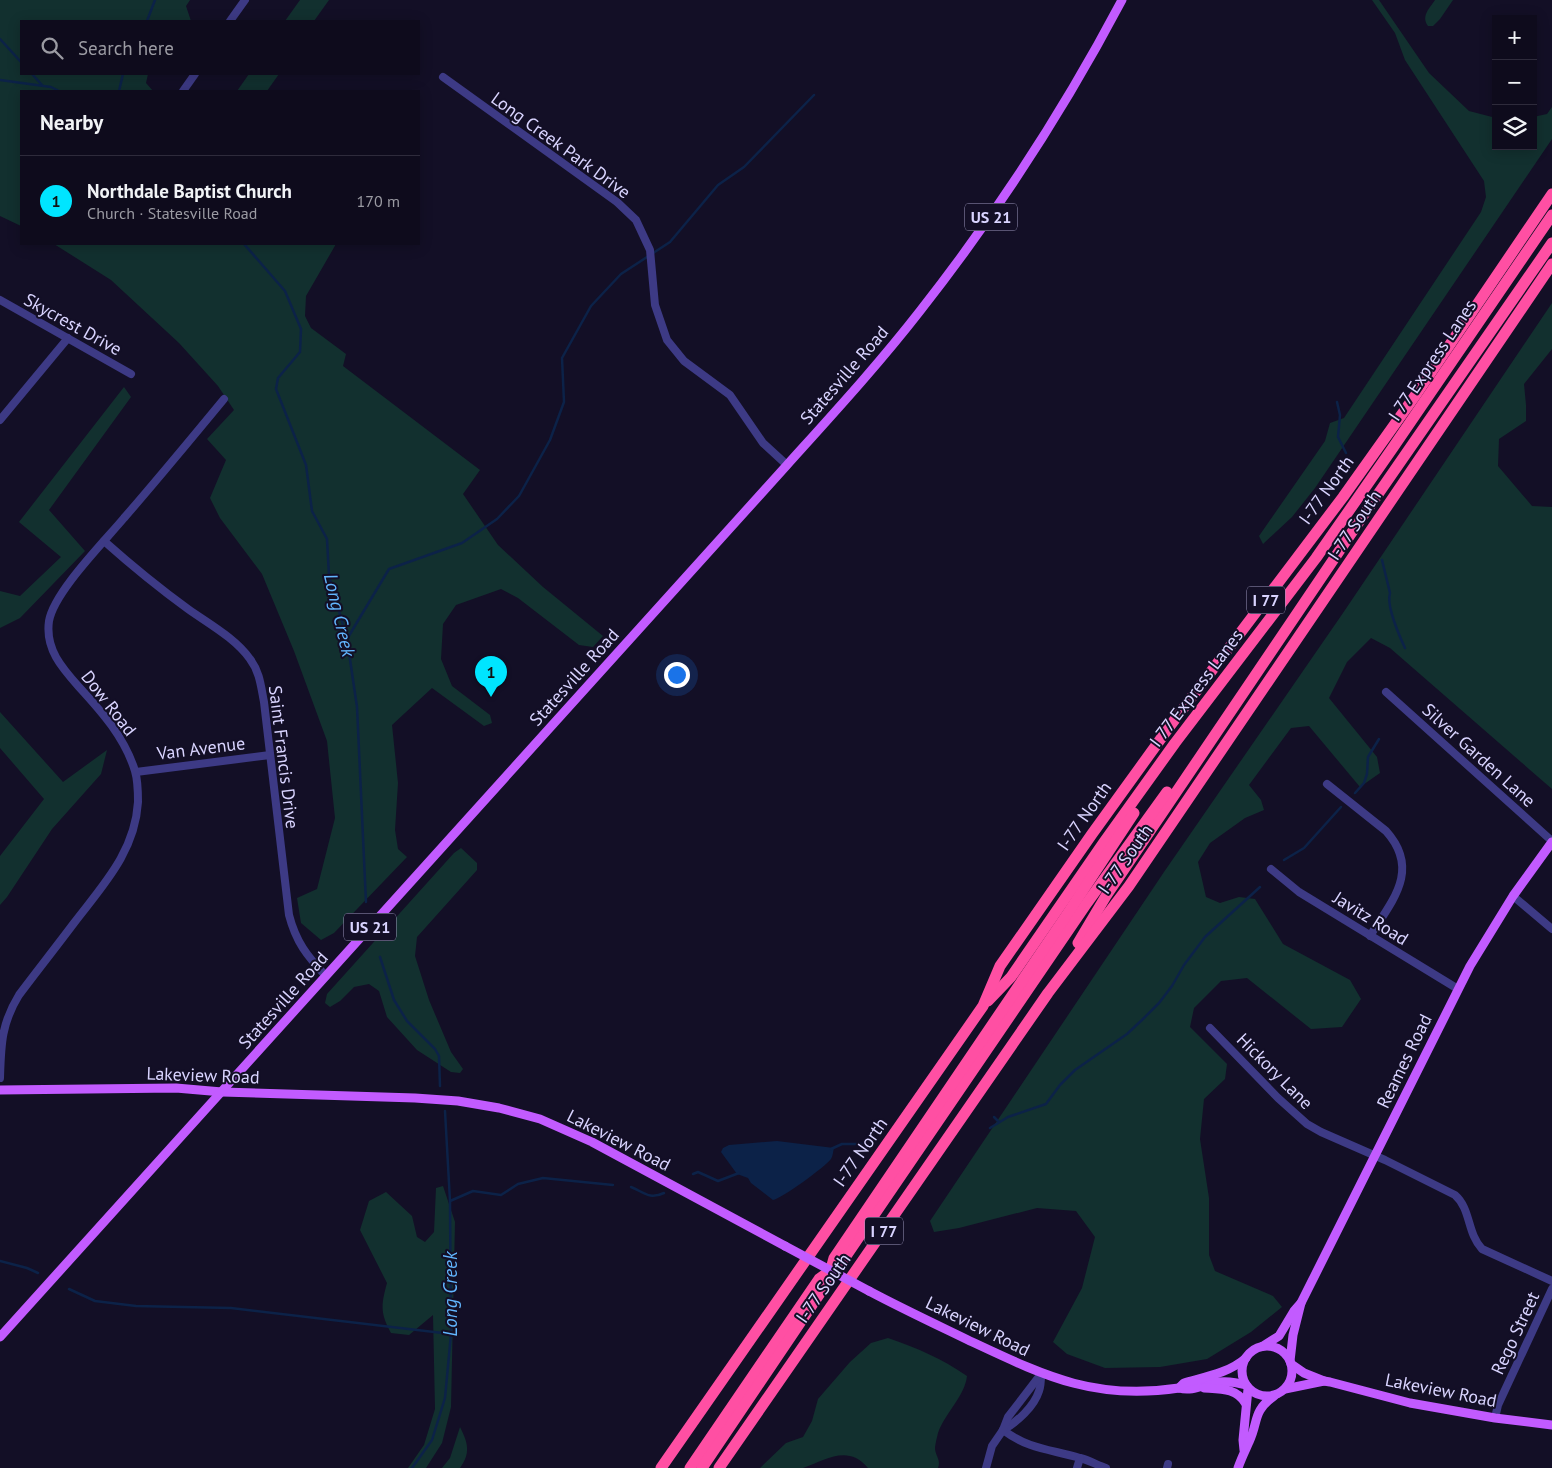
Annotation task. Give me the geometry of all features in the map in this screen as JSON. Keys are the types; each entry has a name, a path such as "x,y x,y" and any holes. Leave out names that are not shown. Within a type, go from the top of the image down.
{"highway":[{"name":"I-77 North","path":"661,1468 983,1006 1000,966 1092,834 1170,726 1343,497 1552,194"},
{"name":"I 77 Express Lanes","path":"983,1006 1011,977 1175,743 1326,542 1552,215"},
{"name":"I 77 Express Lanes","path":"1048,993 1106,896 1367,510 1552,243"},
{"name":"I-77 South","path":"719,1468 1048,993 1129,886 1552,264"},
{"path":"850,1242 1100,884 1194,754 1213,738"},
{"path":"690,1468 811,1299 827,1283 830,1271 842,1262 850,1242 1168,764 1175,743"},
{"path":"702,1468 811,1299"}],"main road":[{"name":"Statesville Road","path":"0,1337 787,465 894,343 992,215 1063,105 1122,0"},
{"name":"Reames Road","path":"1263,1346 1279,1336 1301,1303 1458,989 1487,936 1552,841"},
{"name":"Lakeview Road","path":"0,1090 176,1088 222,1092 429,1098 474,1103 510,1110 547,1122 592,1142 830,1271 1041,1374 1074,1384 1108,1390 1147,1391 1179,1388 1186,1390 1216,1382 1228,1381 1247,1387"},
{"name":"Reames Road","path":"1290,1363 1293,1335 1301,1303"},
{"path":"1238,1468 1244,1450 1250,1442 1261,1408 1276,1394 1285,1389 1290,1379 1290,1363 1280,1350 1271,1346 1263,1346 1248,1355 1242,1371 1247,1387 1244,1450"},
{"name":"Lakeview Road","path":"1179,1388 1184,1383 1226,1370 1240,1363 1248,1355"},
{"name":"Lakeview Road","path":"1290,1363 1304,1373 1324,1381 1342,1384 1383,1397 1495,1418 1552,1425"},
{"name":"Lakeview Road","path":"1285,1389 1324,1381"},
{"path":"1247,1387 1262,1396 1276,1394"},
{"path":"1196,1388 1226,1390 1236,1393 1246,1404"}],"street":[{"path":"231,20 245,0"},
{"path":"184,90 194,75"},
{"name":"Long Creek Park Drive","path":"443,77 612,198 636,220 650,250 655,305 667,340 684,361 730,395 763,443 787,465"},
{"name":"Skycrest Drive","path":"0,300 131,374"},
{"path":"0,420 68,338"},
{"name":"Dow Road","path":"0,1078 4,1026 12,1007 19,995 107,880 127,848 135,824 137,810 136,772 124,745 116,732 54,656 49,640 49,622 54,605 104,541 224,399"},
{"name":"Saint Francis Drive","path":"104,541 149,580 235,643 255,666 264,702 287,903 292,928 302,948 326,976"},
{"name":"Silver Garden Lane","path":"1386,692 1552,841"},
{"name":"Van Avenue","path":"136,772 270,755"},
{"path":"1327,784 1386,831 1398,848 1402,869 1400,886 1370,936"},
{"name":"Javitz Road","path":"1271,869 1299,892 1458,989"},
{"path":"1513,896 1552,929"},
{"name":"Hickory Lane","path":"1210,1028 1306,1124 1455,1195 1464,1206 1475,1240 1482,1248 1552,1281"},
{"name":"Rego Street","path":"1495,1418 1498,1405 1552,1289"},
{"path":"986,1468 992,1446 1003,1430 1015,1423 1035,1398 1039,1391 1041,1374"},
{"path":"1003,1430 1016,1440 1035,1448 1080,1458 1106,1468"},
{"path":"1078,1468 1080,1458"}],"green space":[{"path":"0,0 190,0 186,6 191,20 20,20 20,75 148,75 146,83 152,90 20,90 20,226 0,216"},
{"path":"300,0 329,0 315,20 286,20"},
{"path":"1372,0 1379,0 1429,73 1469,111 1492,117 1492,150 1537,150 1537,116 1547,114 1552,107 1552,139 1315,488 1292,517 1263,544 1259,536 1325,441 1330,423 1344,418 1481,212 1486,197 1484,181 1405,60 1395,33"},
{"path":"1435,0 1453,0 1440,19 1433,26 1428,26 1425,19 1428,10"},
{"path":"248,75 278,75 268,90 238,90"},
{"path":"56,245 335,245 306,296 305,316 311,328 346,354 343,366 480,470 463,494 498,545 543,587 603,636 593,647 579,645 518,598 501,589 456,605 443,624 441,659 452,686 490,715 492,723 484,726 432,688 392,725 398,783 395,830 398,849 407,857 334,933 321,940 301,923 297,898 317,889 335,818 327,741 294,651 262,574 220,518 210,498 226,460 207,439 234,410 218,386 179,343 111,280"},
{"path":"1552,303 1552,349 1524,384 1526,421 1499,439 1498,466 1532,506 1552,507 1552,789 1390,648 1371,638 1347,662 1329,698 1377,757 1380,773 1360,787 1309,726 1291,728 1249,785 1261,800 1264,810 1245,818 1210,843 1198,862 1206,897 1220,903 1239,897 1255,899 1283,944 1350,980 1361,999 1342,1027 1311,1029 1247,978 1221,981 1194,1008 1190,1027 1227,1064 1225,1079 1204,1099 1200,1139 1209,1198 1209,1255 1215,1271 1273,1296 1282,1307 1251,1332 1207,1359 1160,1367 1105,1368 1067,1354 1053,1342 1082,1288 1095,1237 1076,1211 1037,1208 959,1228 934,1232 930,1221 1164,872 1343,613"},
{"path":"124,387 131,397 49,510 85,551 20,618 0,628 0,591 20,596 61,557 19,522"},
{"path":"0,712 63,782 107,750 101,774 52,829 0,905 0,856 44,799 0,748"},
{"path":"461,848 477,863 477,870 417,937 415,956 429,1000 451,1052 463,1069 460,1073 451,1072 417,1050 387,1017 379,991 369,984 354,987 340,1001 330,1007 325,1003 327,994 454,853"},
{"path":"443,1186 455,1222 451,1407 442,1443 426,1468 408,1468 424,1445 435,1409 433,1315 409,1335 391,1333 383,1314 387,1283 360,1230 369,1201 386,1192 412,1216 417,1237 425,1242 434,1232 436,1188"},
{"path":"888,1338 929,1354 967,1376 963,1391 945,1418 938,1433 935,1449 939,1461 938,1468 868,1468 853,1457 845,1455 828,1458 803,1468 760,1468 786,1443 803,1437 812,1421 818,1399 850,1362 871,1343"},
{"path":"460,1427 467,1448 466,1458 460,1468 442,1468 450,1458"}],"water":[{"path":"777,1141 834,1148 831,1159 821,1169 793,1189 773,1200 751,1183 748,1178 737,1174 721,1152 723,1148 729,1145"}],"waterway":[{"path":"147,20 155,0"},
{"name":"Long Creek","path":"0,39 20,61"},
{"name":"Long Creek","path":"33,75 42,85"},
{"path":"119,90 123,75"},
{"path":"0,80 51,87 57,90"},
{"path":"347,639 389,569 462,543 497,519 519,496 550,440 564,402 562,358 591,306 621,274 670,242 718,185 744,167 814,95"},
{"name":"Long Creek","path":"245,245 285,291 301,329 300,352 278,378 276,389 306,465 312,511 327,539 329,576 347,639 357,707 366,902"},
{"path":"1337,402 1340,415 1338,437 1346,453"},
{"path":"1382,560 1390,593 1391,613 1405,648"},
{"path":"1355,793 1364,783 1367,774 1368,757 1379,739"},
{"path":"1284,860 1304,848 1341,807"},
{"path":"990,1128 1008,1117 1046,1104 1060,1085 1075,1070 1127,1034 1159,1003 1205,937 1260,887"},
{"name":"Long Creek","path":"380,957 394,1000 407,1021 435,1049 439,1056 440,1086"},
{"name":"Long Creek","path":"412,1468 432,1440 445,1398 451,1334 450,1201 445,1111"},
{"path":"994,1117 999,1122"},
{"path":"831,1149 842,1144 866,1144"},
{"path":"693,1174 698,1172 718,1181 739,1173"},
{"path":"450,1201 473,1191 501,1195 518,1184 543,1178 613,1185"},
{"path":"631,1187 654,1196 664,1193"},
{"path":"0,1261 38,1273"},
{"path":"69,1289 95,1301 136,1306 231,1308 451,1334"}],"place":[{"name":"Northdale Baptist Church","path":"491,697"}]}
